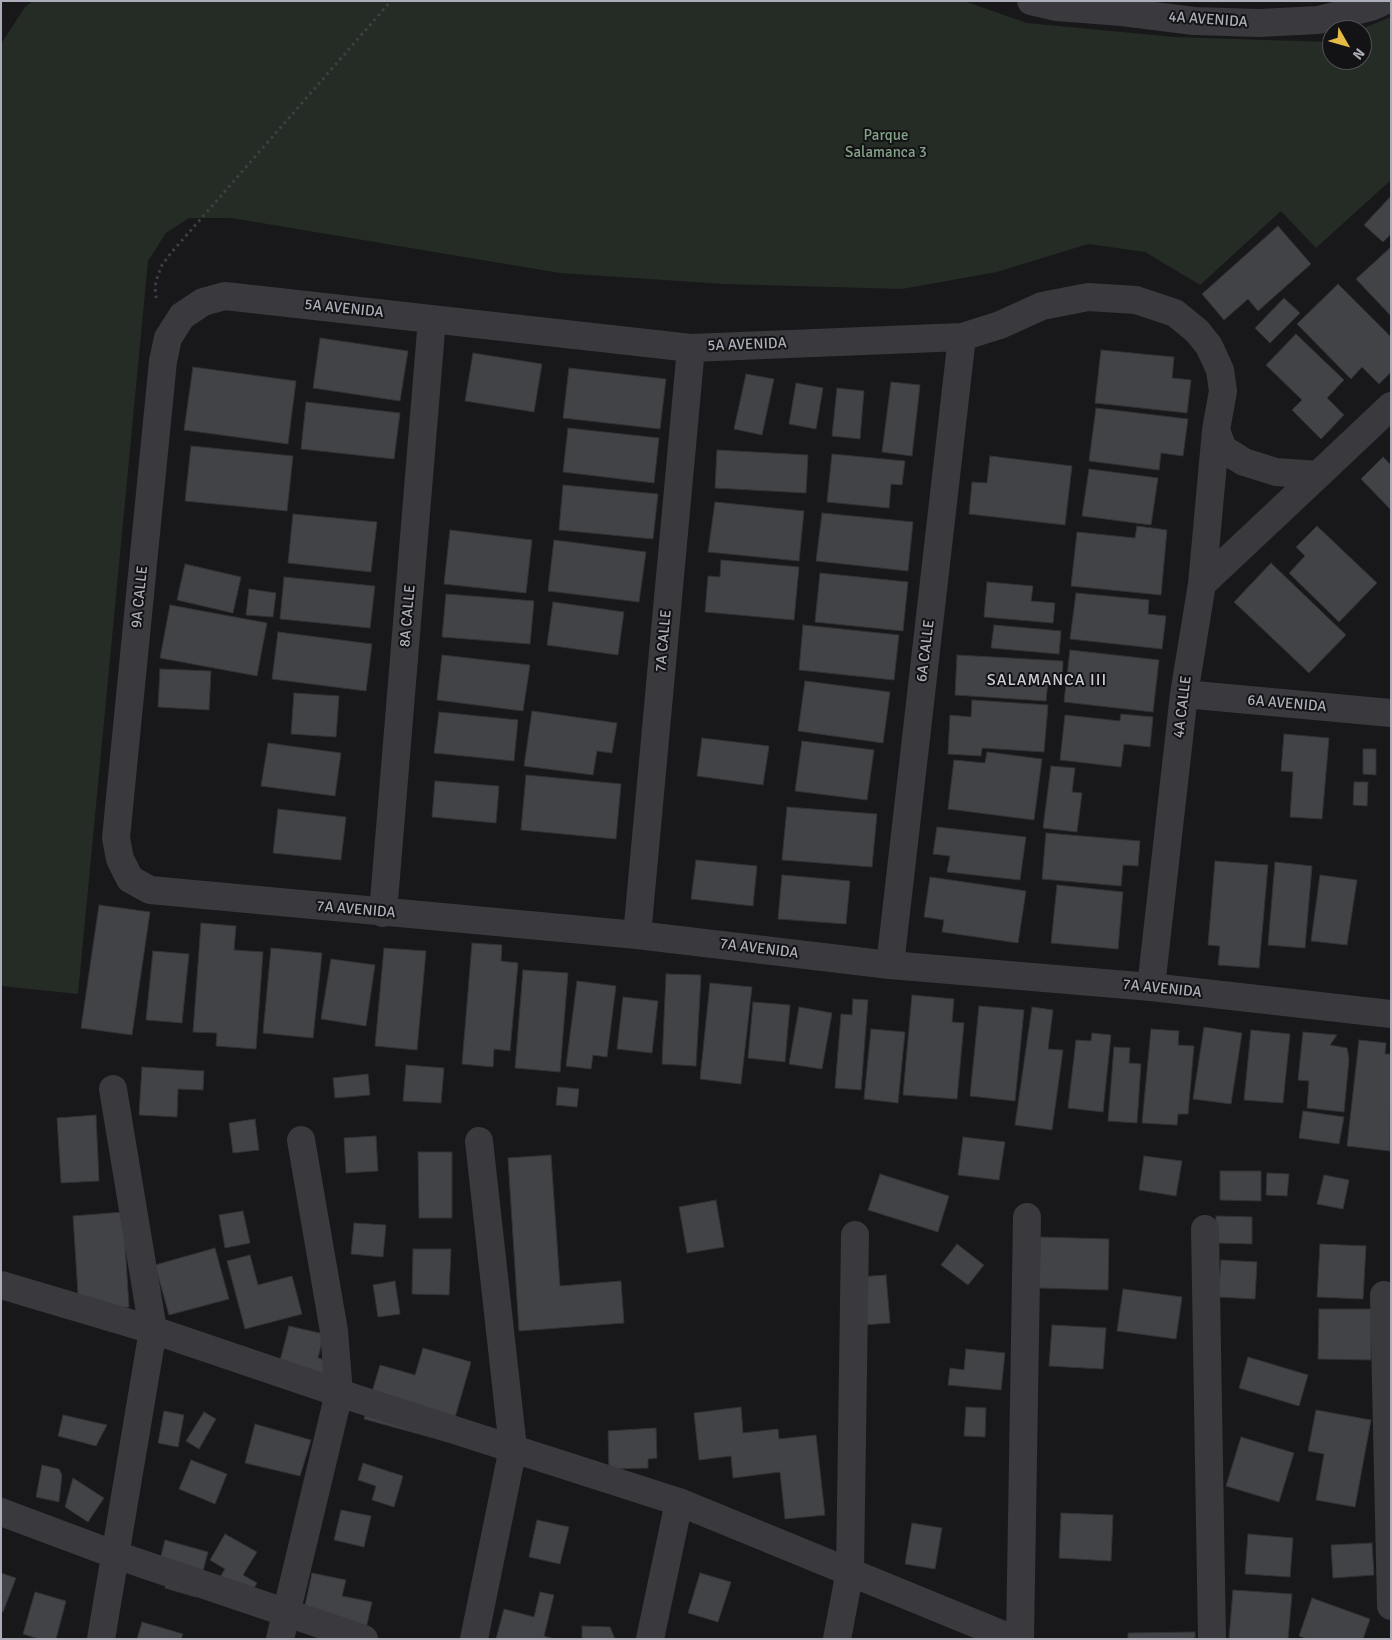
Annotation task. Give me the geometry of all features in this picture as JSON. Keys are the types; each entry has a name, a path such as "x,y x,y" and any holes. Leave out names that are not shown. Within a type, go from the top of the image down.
{"street":[{"name":"4A AVENIDA","path":"1031,1 1057,7 1194,20 1259,23 1318,20 1371,7 1384,1"},
{"name":"5A AVENIDA","path":"180,319 203,302 225,296 691,348 962,337 1000,326 1042,306 1088,297 1136,300 1176,313 1197,331 1209,346 1220,370 1223,392 1216,430"},
{"name":"9A CALLE","path":"130,879 120,858 116,838 163,361 168,338 180,319"},
{"name":"8A CALLE","path":"383,913 432,319"},
{"name":"6A CALLE","path":"890,965 962,337"},
{"name":"7A CALLE","path":"636,935 691,348"},
{"path":"1202,584 1391,406"},
{"path":"1216,430 1223,449 1244,462 1276,472 1318,475"},
{"name":"4A CALLE","path":"1152,987 1184,694 1202,584 1216,430"},
{"name":"6A AVENIDA","path":"1184,694 1391,713"},
{"name":"7A AVENIDA","path":"130,879 150,890 636,935 890,965 1152,987 1391,1014"},
{"path":"101,1639 152,1330 113,1089"},
{"path":"280,1639 339,1393 334,1332 301,1140"},
{"path":"474,1639 513,1448 479,1142"},
{"path":"1020,1639 1027,1217"},
{"path":"1205,1229 1212,1639"},
{"path":"837,1639 850,1572 855,1235"},
{"path":"1,1285 152,1330 339,1393 680,1502 1014,1639"},
{"path":"1384,1295 1391,1606"},
{"path":"650,1639 680,1502"},
{"path":"1,1512 116,1555 364,1639"}],"path":[{"path":"180,319 162,307 155,295 155,286 162,265 392,1"}],"green space":[{"name":"Parque Salamanca 3","path":"33,1 964,1 1027,23 1175,37 1322,42 1322,70 1372,70 1372,25 1391,17 1391,180 1316,248 1281,211 1200,285 1145,252 1088,244 997,272 902,289 724,284 560,273 231,218 189,218 166,233 148,261 78,994 1,986 1,44 25,7"}],"building":[{"path":"1391,196 1391,234 1383,242 1364,225"},
{"path":"1278,226 1311,264 1258,311 1248,299 1224,320 1202,294"},
{"path":"1391,247 1391,316 1356,279"},
{"path":"1338,284 1391,337 1391,372 1379,384 1362,367 1351,379 1297,324"},
{"path":"1284,298 1300,313 1270,343 1255,328"},
{"path":"1296,334 1344,380 1327,398 1344,415 1321,439 1292,410 1302,400 1266,365"},
{"path":"320,338 408,351 400,401 313,388"},
{"path":"1101,350 1174,357 1172,378 1191,380 1187,413 1095,403"},
{"path":"473,353 542,364 534,412 465,401"},
{"path":"193,367 296,381 288,444 184,430"},
{"path":"569,368 666,379 660,429 563,418"},
{"path":"746,374 774,379 762,435 734,429"},
{"path":"891,382 920,385 912,456 882,452"},
{"path":"796,383 823,388 816,429 789,424"},
{"path":"837,388 864,391 860,439 832,436"},
{"path":"306,402 400,413 394,459 301,449"},
{"path":"1096,408 1188,419 1183,456 1161,453 1159,470 1089,461"},
{"path":"568,428 659,438 654,483 563,472"},
{"path":"191,446 293,456 287,511 185,501"},
{"path":"717,450 808,455 806,493 715,488"},
{"path":"832,454 905,461 902,485 891,484 889,508 827,502"},
{"path":"990,456 1072,466 1065,525 969,514 972,482 987,483"},
{"path":"1383,457 1391,465 1391,510 1361,479"},
{"path":"1089,469 1158,478 1151,525 1082,516"},
{"path":"563,485 658,494 653,539 559,530"},
{"path":"715,502 804,511 799,561 708,552"},
{"path":"822,513 913,522 908,571 816,561"},
{"path":"293,514 377,522 371,572 288,563"},
{"path":"1137,526 1167,530 1161,595 1071,586 1077,532 1135,538"},
{"path":"1317,526 1377,583 1339,622 1289,573 1305,556 1296,547"},
{"path":"450,530 532,540 526,593 444,584"},
{"path":"554,540 646,552 639,602 548,591"},
{"path":"721,560 799,567 794,620 705,612 708,576 720,577"},
{"path":"1271,563 1346,635 1309,673 1234,602"},
{"path":"185,564 241,577 233,613 177,600"},
{"path":"820,573 908,582 903,631 815,622"},
{"path":"284,577 375,586 370,628 280,619"},
{"path":"987,582 1033,586 1031,601 1055,603 1053,623 984,617"},
{"path":"249,589 276,593 273,617 246,615"},
{"path":"1076,593 1149,600 1148,614 1166,616 1162,649 1070,639"},
{"path":"446,594 534,601 530,644 442,637"},
{"path":"553,602 624,612 618,655 547,645"},
{"path":"170,605 267,623 257,676 160,658"},
{"path":"803,625 899,635 894,680 799,670"},
{"path":"994,625 1061,631 1059,654 991,648"},
{"path":"278,632 372,644 366,691 272,679"},
{"path":"1070,650 1159,660 1153,712 1064,702"},
{"path":"442,655 530,665 523,711 437,700"},
{"path":"957,655 1063,661 1062,682 1048,681 1046,701 955,695"},
{"path":"160,669 211,671 209,710 158,707"},
{"path":"805,681 890,692 883,743 798,731"},
{"path":"294,693 339,696 336,737 291,734"},
{"path":"972,700 1048,705 1044,752 982,748 981,756 948,754 950,715 971,717"},
{"path":"532,711 617,723 612,753 597,751 593,775 524,766"},
{"path":"439,712 518,720 514,761 434,753"},
{"path":"1121,714 1153,717 1150,747 1124,744 1121,767 1060,760 1065,715 1120,721"},
{"path":"1284,734 1329,738 1322,819 1290,817 1293,772 1281,771"},
{"path":"702,738 769,746 763,785 697,776"},
{"path":"802,741 874,750 867,800 795,791"},
{"path":"268,743 341,753 335,796 261,786"},
{"path":"1363,749 1376,749 1376,775 1363,774"},
{"path":"987,752 1042,759 1034,820 948,809 954,760 985,763"},
{"path":"1051,766 1075,768 1072,792 1082,793 1077,832 1043,828"},
{"path":"526,775 621,784 616,839 521,830"},
{"path":"435,781 499,786 496,823 432,817"},
{"path":"1354,782 1368,782 1367,806 1353,805"},
{"path":"787,807 877,814 872,867 782,860"},
{"path":"278,809 346,817 341,860 273,853"},
{"path":"937,827 1026,837 1020,880 947,872 950,856 933,854"},
{"path":"1046,833 1140,841 1138,866 1123,865 1121,886 1042,879"},
{"path":"696,860 757,866 753,906 691,899"},
{"path":"1215,861 1268,865 1259,968 1218,965 1220,946 1208,945"},
{"path":"1275,862 1312,866 1305,948 1268,945"},
{"path":"782,875 850,881 846,924 778,919"},
{"path":"1320,875 1357,880 1347,945 1311,941"},
{"path":"930,877 1026,891 1018,943 942,932 944,920 924,917"},
{"path":"1057,885 1123,892 1118,949 1051,943"},
{"path":"99,905 150,912 132,1035 81,1028"},
{"path":"201,923 236,926 234,950 263,952 256,1049 216,1046 217,1033 193,1032"},
{"path":"472,943 502,945 501,961 518,963 510,1051 494,1049 493,1067 462,1064"},
{"path":"271,948 322,953 313,1038 263,1033"},
{"path":"384,948 426,951 417,1050 375,1046"},
{"path":"153,951 189,954 182,1023 146,1020"},
{"path":"331,959 375,965 366,1026 321,1019"},
{"path":"523,970 568,973 560,1072 515,1068"},
{"path":"666,974 701,975 696,1066 662,1064"},
{"path":"577,981 616,986 607,1057 593,1055 591,1069 566,1066"},
{"path":"710,983 752,987 741,1084 700,1079"},
{"path":"912,995 954,999 952,1022 964,1023 957,1099 903,1095"},
{"path":"623,997 658,1001 652,1053 617,1049"},
{"path":"853,999 868,1000 861,1090 835,1088 841,1014 852,1015"},
{"path":"753,1002 790,1005 785,1062 748,1058"},
{"path":"979,1006 1024,1010 1015,1101 970,1096"},
{"path":"799,1007 832,1013 822,1069 789,1064"},
{"path":"1032,1007 1053,1010 1048,1049 1063,1050 1052,1130 1015,1125"},
{"path":"1204,1027 1242,1033 1231,1104 1193,1099"},
{"path":"871,1029 905,1032 898,1103 864,1099"},
{"path":"1151,1029 1179,1031 1178,1045 1194,1046 1188,1114 1178,1114 1177,1125 1142,1123"},
{"path":"1251,1030 1290,1034 1283,1103 1244,1100"},
{"path":"1303,1032 1337,1035 1330,1045 1347,1048 1349,1059 1344,1112 1307,1108 1309,1081 1298,1080"},
{"path":"1092,1033 1111,1035 1103,1112 1068,1108 1076,1040 1091,1041"},
{"path":"1359,1040 1386,1043 1385,1054 1391,1054 1390,1151 1347,1146"},
{"path":"1114,1047 1130,1048 1129,1063 1141,1064 1137,1123 1108,1121"},
{"path":"406,1065 444,1068 441,1103 403,1101"},
{"path":"142,1067 204,1071 203,1090 178,1089 177,1117 139,1115"},
{"path":"368,1074 370,1095 335,1098 333,1078"},
{"path":"558,1087 579,1089 577,1107 556,1105"},
{"path":"1303,1111 1344,1117 1339,1144 1299,1138"},
{"path":"96,1115 99,1181 61,1183 57,1118"},
{"path":"255,1119 259,1150 233,1153 229,1123"},
{"path":"376,1136 378,1171 346,1173 344,1138"},
{"path":"963,1137 1005,1142 999,1180 958,1175"},
{"path":"418,1152 452,1152 452,1218 419,1218"},
{"path":"551,1155 560,1286 621,1281 624,1323 519,1331 508,1158"},
{"path":"1144,1156 1182,1161 1176,1196 1139,1190"},
{"path":"1220,1171 1261,1171 1261,1201 1220,1200"},
{"path":"1267,1173 1289,1174 1287,1196 1266,1195"},
{"path":"880,1174 949,1196 938,1232 868,1210"},
{"path":"1324,1175 1349,1180 1343,1209 1317,1204"},
{"path":"716,1200 724,1247 687,1253 679,1207"},
{"path":"243,1211 250,1243 225,1248 219,1215"},
{"path":"123,1212 129,1307 79,1310 73,1216"},
{"path":"1216,1216 1252,1217 1252,1244 1215,1243"},
{"path":"354,1223 386,1225 383,1257 351,1254"},
{"path":"1040,1237 1109,1239 1108,1290 1039,1288"},
{"path":"957,1244 984,1265 968,1285 941,1265"},
{"path":"1320,1244 1366,1246 1363,1299 1317,1297"},
{"path":"215,1248 229,1299 169,1315 155,1265"},
{"path":"413,1249 451,1249 449,1295 412,1294"},
{"path":"250,1255 258,1285 292,1276 302,1314 245,1329 227,1261"},
{"path":"1221,1260 1257,1262 1255,1299 1218,1297"},
{"path":"886,1275 890,1323 863,1325 859,1277"},
{"path":"395,1281 400,1314 378,1317 373,1285"},
{"path":"1123,1289 1182,1297 1176,1339 1117,1331"},
{"path":"1319,1309 1371,1309 1371,1360 1318,1359"},
{"path":"1052,1325 1106,1328 1103,1369 1049,1366"},
{"path":"289,1326 324,1334 318,1358 343,1364 336,1391 276,1376"},
{"path":"423,1348 471,1362 448,1442 364,1419 380,1365 415,1375"},
{"path":"966,1349 1005,1353 1001,1390 948,1385 950,1368 964,1370"},
{"path":"1248,1357 1308,1375 1299,1406 1239,1388"},
{"path":"741,1407 743,1433 778,1429 779,1439 816,1435 825,1515 785,1519 780,1472 733,1478 731,1456 699,1460 694,1413"},
{"path":"966,1407 986,1408 985,1437 964,1436"},
{"path":"1316,1410 1371,1420 1355,1507 1316,1500 1324,1454 1308,1451"},
{"path":"164,1411 184,1415 178,1447 158,1443"},
{"path":"204,1412 216,1419 199,1449 186,1441"},
{"path":"63,1415 107,1425 96,1446 58,1436"},
{"path":"255,1424 311,1440 300,1476 245,1463"},
{"path":"656,1428 657,1458 648,1459 648,1468 609,1469 608,1431"},
{"path":"1241,1437 1294,1453 1279,1502 1226,1486"},
{"path":"191,1460 227,1474 215,1504 179,1489"},
{"path":"363,1463 403,1476 394,1507 372,1500 376,1486 358,1480"},
{"path":"42,1465 59,1469 62,1475 59,1502 36,1497"},
{"path":"73,1478 104,1498 88,1522 65,1507"},
{"path":"341,1510 371,1516 364,1547 334,1540"},
{"path":"1061,1513 1113,1515 1111,1561 1059,1558"},
{"path":"537,1520 569,1527 560,1564 529,1557"},
{"path":"912,1523 942,1528 935,1569 905,1564"},
{"path":"225,1534 257,1552 243,1575 257,1583 241,1610 216,1584 225,1569 210,1560"},
{"path":"1248,1534 1293,1538 1290,1577 1245,1574"},
{"path":"165,1540 208,1552 196,1597 165,1588 169,1575 157,1572"},
{"path":"1372,1543 1374,1575 1333,1578 1331,1545"},
{"path":"1,1573 16,1578 3,1612 1,1611"},
{"path":"312,1573 346,1580 342,1596 372,1602 365,1633 302,1619"},
{"path":"700,1573 731,1582 718,1622 688,1613"},
{"path":"1233,1590 1292,1594 1288,1639 1229,1639"},
{"path":"35,1592 66,1601 56,1639 39,1639 23,1634"},
{"path":"540,1592 554,1595 544,1636 555,1639 496,1639 504,1609 534,1617"},
{"path":"1312,1598 1370,1619 1363,1639 1307,1639 1299,1636"},
{"path":"142,1622 183,1634 181,1639 137,1639"},
{"path":"582,1626 610,1627 615,1639 582,1639"},
{"path":"1195,1632 1195,1639 1128,1639 1128,1633"}],"district":[{"name":"SALAMANCA III","path":"1047,681"}]}
